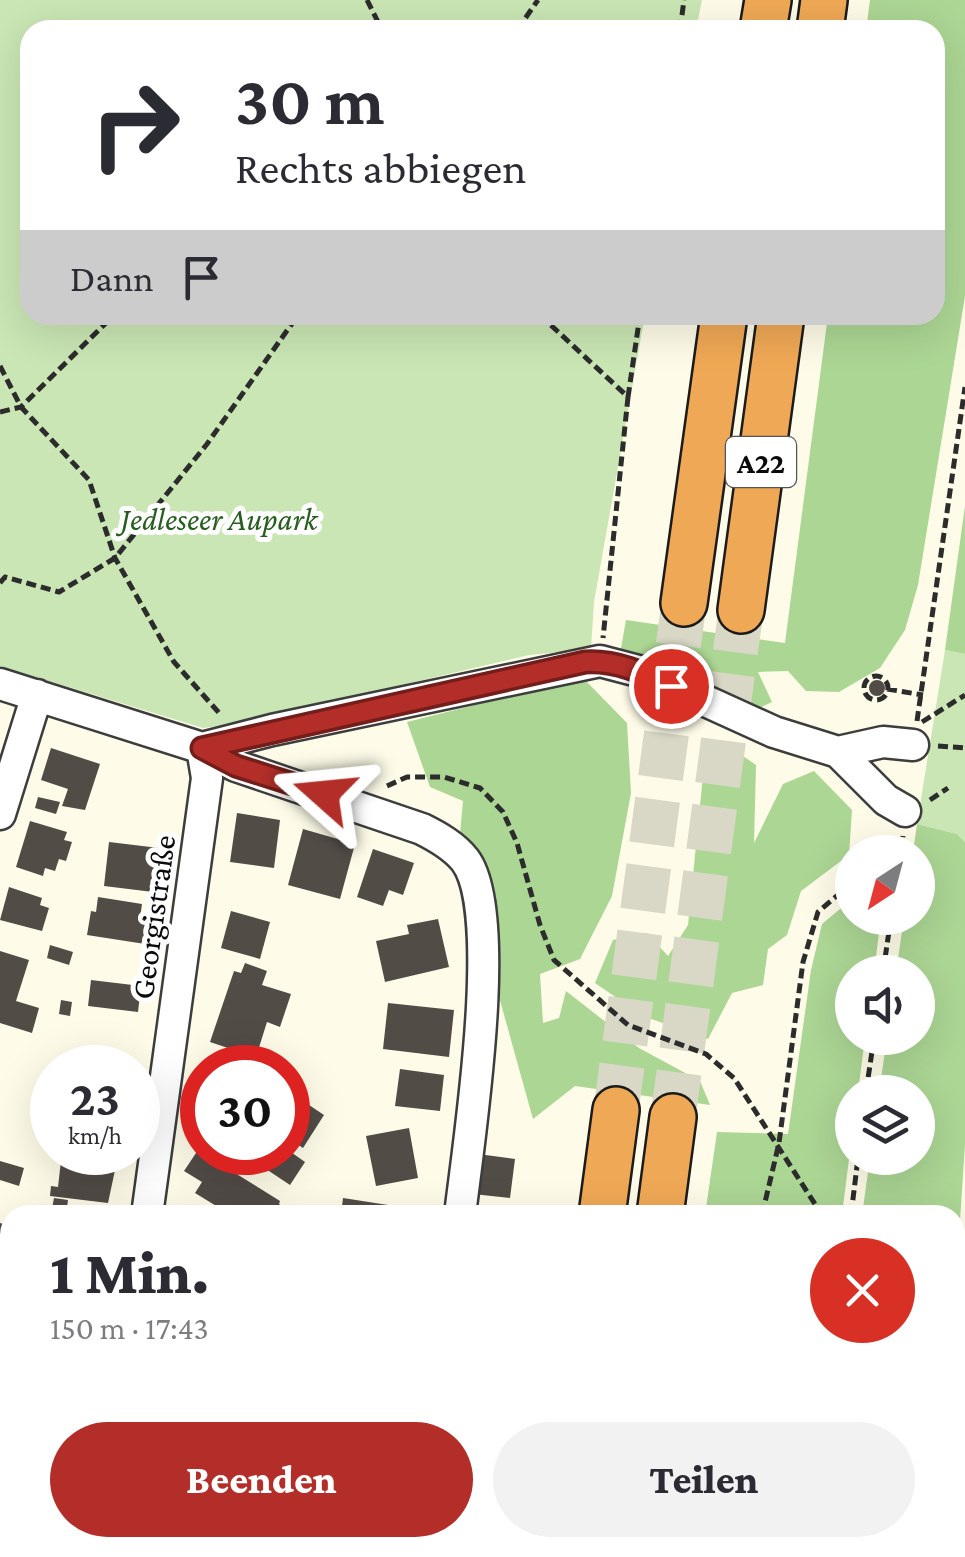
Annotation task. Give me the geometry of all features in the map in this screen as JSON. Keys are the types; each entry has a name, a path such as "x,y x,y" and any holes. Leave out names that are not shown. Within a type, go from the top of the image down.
{"highway":[{"name":"A22","path":"684,603 723,325"},
{"name":"A22","path":"741,610 780,325"},
{"path":"603,1205 616,1110"},
{"path":"661,1205 673,1118"}],"street":[{"path":"202,748 600,661 642,672 774,732 838,752 886,800 904,826"},
{"path":"0,684 202,748 236,766 422,829 446,842 467,862 480,910 483,1021 461,1205"},
{"path":"0,814 37,695"},
{"path":"838,752 914,736"},
{"name":"Georgistraße","path":"149,1205 207,778 202,748"}],"path":[{"path":"0,412 21,407 104,325"},
{"path":"0,583 5,577 59,592 114,558 207,444 291,325"},
{"path":"551,325 628,398"},
{"path":"600,661 639,325"},
{"path":"0,366 21,407 89,480 114,558 174,662 202,697 244,738"},
{"path":"914,736 965,387"},
{"path":"872,675 882,677 887,689 880,700 870,699 865,692 872,675"},
{"path":"887,689 923,694"},
{"path":"914,736 965,695"},
{"path":"353,803 408,776 444,778 480,788 503,812 517,843 554,960 628,1024 706,1054 734,1078 816,1205"},
{"path":"898,835 904,826"},
{"path":"903,835 904,826"},
{"path":"764,1205 778,1143 803,962 818,912 835,898"},
{"path":"852,1205 856,1175"}],"green space":[{"name":"Jedleseer Aupark","path":"0,0 702,0 698,20 20,20 20,325 643,325 594,602 591,649 529,655 236,724 203,728 0,666"},
{"path":"870,0 965,0 965,296 918,585 905,630 880,668 839,692 806,691 788,671 758,672 772,702 755,710 620,654 626,620 785,643 827,325 945,325 945,20 867,20"},
{"path":"965,506 965,654 945,650"},
{"path":"945,650 965,654 965,842 957,834 917,824"},
{"path":"583,678 627,723 631,793 612,896 580,959 540,974 543,1023 559,1018 566,991 639,1048 700,1081 710,1105 575,1086 533,1119 496,986 490,889 460,834 463,801 430,787 407,722"},
{"path":"740,754 756,765 754,843 783,784 814,771 852,810 850,835 835,835 835,866 801,891 787,935 768,949 763,985 732,993 708,1039 643,1016 595,983 613,940 647,933 668,956 688,925 704,766"},
{"path":"917,824 957,834 965,842 965,1145 961,1205 863,1205 868,1175 935,1175 935,1075 882,1075 884,1055 935,1055 935,955 899,955 901,935 935,935 935,835 915,835"},
{"path":"835,913 835,935 879,935 876,955 835,955 835,1055 863,1055 860,1075 835,1075 835,1175 847,1175 843,1205 706,1205 717,1132 788,1134 811,970 822,924"}],"building":[{"path":"877,680 885,688 877,696 869,688"},
{"path":"51,748 100,764 85,810 62,806 68,789 41,780"},
{"path":"38,797 60,802 56,814 35,808"},
{"path":"237,813 280,820 274,868 230,862"},
{"path":"30,821 67,832 64,840 72,842 66,861 59,859 55,871 45,868 43,876 16,867"},
{"path":"303,829 355,844 340,899 288,885"},
{"path":"109,842 159,848 153,892 104,886"},
{"path":"373,849 414,863 403,895 389,890 383,906 357,897"},
{"path":"9,887 42,898 40,905 49,908 42,931 0,920"},
{"path":"98,897 142,904 140,918 149,920 145,944 87,935"},
{"path":"231,911 270,922 260,959 221,948"},
{"path":"438,919 449,967 385,982 376,941 409,934 407,925"},
{"path":"50,945 73,952 69,965 47,958"},
{"path":"0,951 29,960 16,1001 39,1008 32,1033 0,1023"},
{"path":"245,963 267,971 262,985 291,994 280,1027 267,1022 260,1045 210,1042 234,971 241,973"},
{"path":"91,980 141,986 138,1012 88,1006"},
{"path":"61,1000 72,1002 70,1016 59,1014"},
{"path":"388,1003 454,1010 449,1057 383,1049"},
{"path":"400,1069 444,1075 440,1111 395,1106"},
{"path":"310,1106 324,1115 310,1137"},
{"path":"409,1128 418,1178 376,1186 366,1136"},
{"path":"478,1154 515,1159 510,1198 473,1194"},
{"path":"0,1161 24,1168 19,1186 0,1180"},
{"path":"59,1175 114,1175 108,1203 50,1196 51,1186 58,1187"},
{"path":"191,1175 238,1175 280,1205 215,1205 195,1193 202,1182"},
{"path":"275,1175 297,1175 290,1185"},
{"path":"54,1198 68,1200 67,1205 53,1205"},
{"path":"343,1198 388,1205 342,1205"}],"tunnel":[{"path":"616,1110 684,603"},
{"path":"673,1117 741,610"}],"route":[{"path":"324,794 236,766 202,748 585,662 600,661 642,672 671,686"}]}
